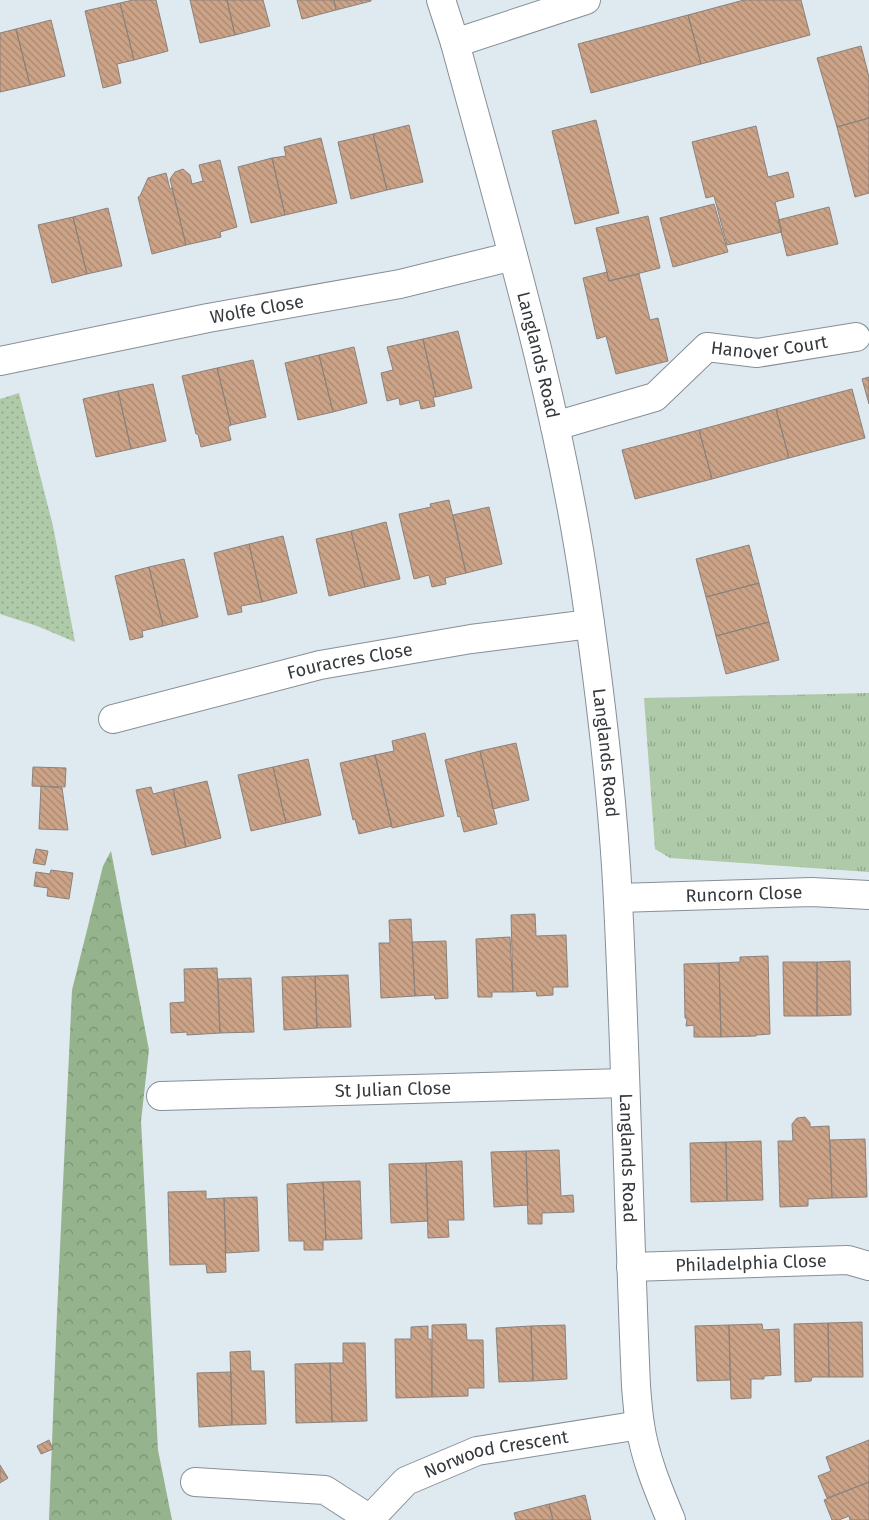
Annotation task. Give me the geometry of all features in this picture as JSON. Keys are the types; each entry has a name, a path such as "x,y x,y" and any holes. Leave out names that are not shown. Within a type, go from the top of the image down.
{"street":[{"name":"Langlands Road","path":"441,0 455,43 539,354 555,426 585,585 610,791 618,898 636,1386 640,1425 647,1457 671,1520"},
{"path":"455,43 586,0"},
{"name":"Wolfe Close","path":"0,361 208,318 400,284 513,256"},
{"name":"Hanover Court","path":"555,426 655,397 707,347 757,353 856,338"},
{"name":"Fouracres Close","path":"113,719 320,665 471,638 590,624"},
{"name":"Runcorn Close","path":"618,898 812,892 869,895"},
{"name":"St Julian Close","path":"161,1096 625,1083"},
{"name":"Philadelphia Close","path":"631,1267 848,1260 869,1266"},
{"name":"Norwood Crescent","path":"195,1482 325,1490 370,1520 406,1481 477,1451 640,1425"}],"green space":[{"path":"19,393 53,526 75,642 37,626 0,614 0,399"},
{"path":"869,693 869,872 670,858 655,849 644,698"},
{"path":"111,851 149,1050 141,1121 158,1450 172,1520 49,1520 72,990 103,866"}],"building":[{"path":"133,0 156,0 168,51 134,60 120,3"},
{"path":"190,0 227,0 235,35 200,43"},
{"path":"227,0 263,0 270,26 235,35"},
{"path":"297,0 334,0 336,10 302,19"},
{"path":"334,0 371,0 371,1 336,10"},
{"path":"744,0 801,0 810,35 701,64 688,15"},
{"path":"120,3 134,60 117,64 121,83 103,88 85,11"},
{"path":"688,15 701,64 591,93 578,44"},
{"path":"51,20 65,76 30,85 16,29"},
{"path":"16,29 30,85 0,92 0,33"},
{"path":"861,46 869,77 869,118 837,127 817,58"},
{"path":"869,118 869,193 855,197 837,127"},
{"path":"596,120 619,213 575,224 552,131"},
{"path":"409,125 423,182 387,190 373,134"},
{"path":"756,126 768,177 788,172 794,197 775,202 782,232 727,245 714,196 706,198 692,142"},
{"path":"373,134 387,190 351,199 338,142"},
{"path":"321,138 337,203 285,215 272,158 286,156 284,147"},
{"path":"272,158 285,215 251,223 238,167"},
{"path":"220,160 237,227 220,232 221,237 186,245 170,179 175,172 183,169 190,175 192,184 203,181 199,165"},
{"path":"166,173 170,189 172,188 186,245 152,254 138,197 148,178"},
{"path":"714,204 728,252 673,267 660,218"},
{"path":"829,207 838,244 787,256 778,220"},
{"path":"108,208 122,266 87,274 73,217"},
{"path":"648,216 660,268 609,281 596,228"},
{"path":"73,217 87,274 52,283 38,225"},
{"path":"607,272 609,281 639,274 650,320 658,318 668,361 616,374 606,336 597,339 583,278"},
{"path":"458,331 472,388 436,397 423,339"},
{"path":"423,339 436,397 433,397 435,406 421,409 419,400 400,405 399,398 387,401 381,373 393,370 387,347"},
{"path":"354,347 367,403 333,412 319,355"},
{"path":"319,355 333,412 298,420 285,363"},
{"path":"253,360 266,417 231,425 217,368"},
{"path":"217,368 231,425 228,427 231,440 201,447 182,376"},
{"path":"869,377 869,404 862,379"},
{"path":"153,384 166,441 131,449 118,391"},
{"path":"852,389 865,438 789,458 776,409"},
{"path":"118,391 131,449 96,457 83,399"},
{"path":"776,409 789,458 712,479 699,430"},
{"path":"699,430 712,479 635,499 622,450"},
{"path":"449,500 466,573 445,578 446,584 432,587 429,575 414,579 399,514 431,507 430,504"},
{"path":"489,507 502,564 466,573 453,515"},
{"path":"386,522 400,579 365,587 351,531"},
{"path":"351,531 365,587 329,596 316,539"},
{"path":"283,536 297,593 262,602 249,544"},
{"path":"249,544 262,602 241,606 242,612 228,615 214,553"},
{"path":"749,545 759,583 706,597 696,559"},
{"path":"184,559 198,617 163,626 149,567"},
{"path":"149,567 163,626 142,631 143,637 130,640 115,576"},
{"path":"759,583 769,622 716,636 706,597"},
{"path":"769,622 779,660 726,674 716,636"},
{"path":"425,733 444,816 392,828 375,755 394,751 392,741"},
{"path":"516,743 529,800 493,809 480,751"},
{"path":"480,751 497,824 464,832 460,816 458,817 445,760"},
{"path":"375,755 392,826 359,834 355,819 353,820 340,763"},
{"path":"308,759 321,815 286,823 273,767"},
{"path":"33,767 66,768 65,787 32,786"},
{"path":"273,767 286,823 251,831 238,775"},
{"path":"207,781 221,838 186,847 173,789"},
{"path":"41,786 62,788 68,830 39,829"},
{"path":"151,787 153,794 173,789 186,847 152,855 136,790"},
{"path":"36,849 48,851 45,865 33,863"},
{"path":"51,870 73,873 69,899 47,896 48,888 34,886 36,872 50,874"},
{"path":"535,914 536,936 566,935 568,987 553,987 553,995 537,996 536,991 513,992 511,915"},
{"path":"411,919 415,996 381,998 379,943 390,943 389,920"},
{"path":"510,937 513,992 492,992 492,997 478,997 476,939"},
{"path":"446,941 448,998 435,999 434,995 415,996 412,942"},
{"path":"768,956 770,1034 721,1037 719,963 740,962 740,957"},
{"path":"850,961 851,1015 817,1016 817,962"},
{"path":"783,962 817,962 817,1016 784,1016"},
{"path":"719,963 721,1037 694,1037 694,1025 686,1026 684,964"},
{"path":"217,968 220,1033 187,1035 187,1032 171,1033 170,1003 185,1002 184,969"},
{"path":"348,975 351,1027 317,1028 315,976"},
{"path":"315,976 317,1028 284,1030 282,977"},
{"path":"251,978 254,1032 220,1033 218,979"},
{"path":"805,1117 810,1123 810,1127 829,1126 832,1198 808,1199 808,1206 780,1207 778,1141 793,1141 792,1124 797,1118"},
{"path":"865,1139 867,1197 832,1198 830,1140"},
{"path":"761,1141 763,1200 727,1201 726,1142"},
{"path":"726,1142 727,1201 691,1202 690,1143"},
{"path":"559,1150 561,1196 573,1195 574,1212 542,1213 542,1224 528,1224 526,1151"},
{"path":"526,1151 528,1205 494,1207 491,1152"},
{"path":"462,1161 464,1220 448,1220 449,1237 428,1238 426,1163"},
{"path":"426,1163 428,1221 391,1223 389,1164"},
{"path":"360,1181 362,1239 326,1240 323,1182"},
{"path":"323,1182 326,1240 323,1240 323,1250 304,1250 304,1241 289,1241 287,1184"},
{"path":"206,1191 206,1199 224,1198 226,1272 207,1273 206,1264 170,1265 168,1192"},
{"path":"257,1197 259,1251 226,1253 224,1198"},
{"path":"862,1322 863,1377 829,1377 828,1323"},
{"path":"828,1323 829,1377 812,1377 811,1381 795,1382 794,1324"},
{"path":"466,1324 467,1340 483,1340 484,1388 468,1388 468,1396 432,1397 432,1325"},
{"path":"762,1324 763,1330 779,1329 781,1375 764,1376 764,1379 751,1379 751,1398 731,1399 729,1325"},
{"path":"565,1325 567,1379 533,1381 531,1326"},
{"path":"729,1325 730,1380 697,1381 695,1326"},
{"path":"428,1326 428,1339 431,1339 432,1397 396,1398 395,1339 411,1339 411,1327"},
{"path":"531,1326 533,1381 499,1382 496,1328"},
{"path":"343,1343 365,1343 367,1421 332,1422 330,1363 343,1363"},
{"path":"250,1351 251,1371 264,1371 266,1424 232,1425 230,1352"},
{"path":"330,1363 332,1422 296,1423 295,1364"},
{"path":"231,1372 232,1425 199,1427 197,1373"},
{"path":"49,1440 53,1449 41,1454 37,1446"},
{"path":"869,1440 869,1482 827,1498 818,1476 831,1471 826,1457"},
{"path":"0,1465 8,1478 0,1483"},
{"path":"869,1482 869,1520 850,1520 849,1516 839,1520 832,1520 824,1500"},
{"path":"585,1495 591,1520 553,1520 549,1504"},
{"path":"549,1504 553,1520 516,1520 514,1513"}]}
